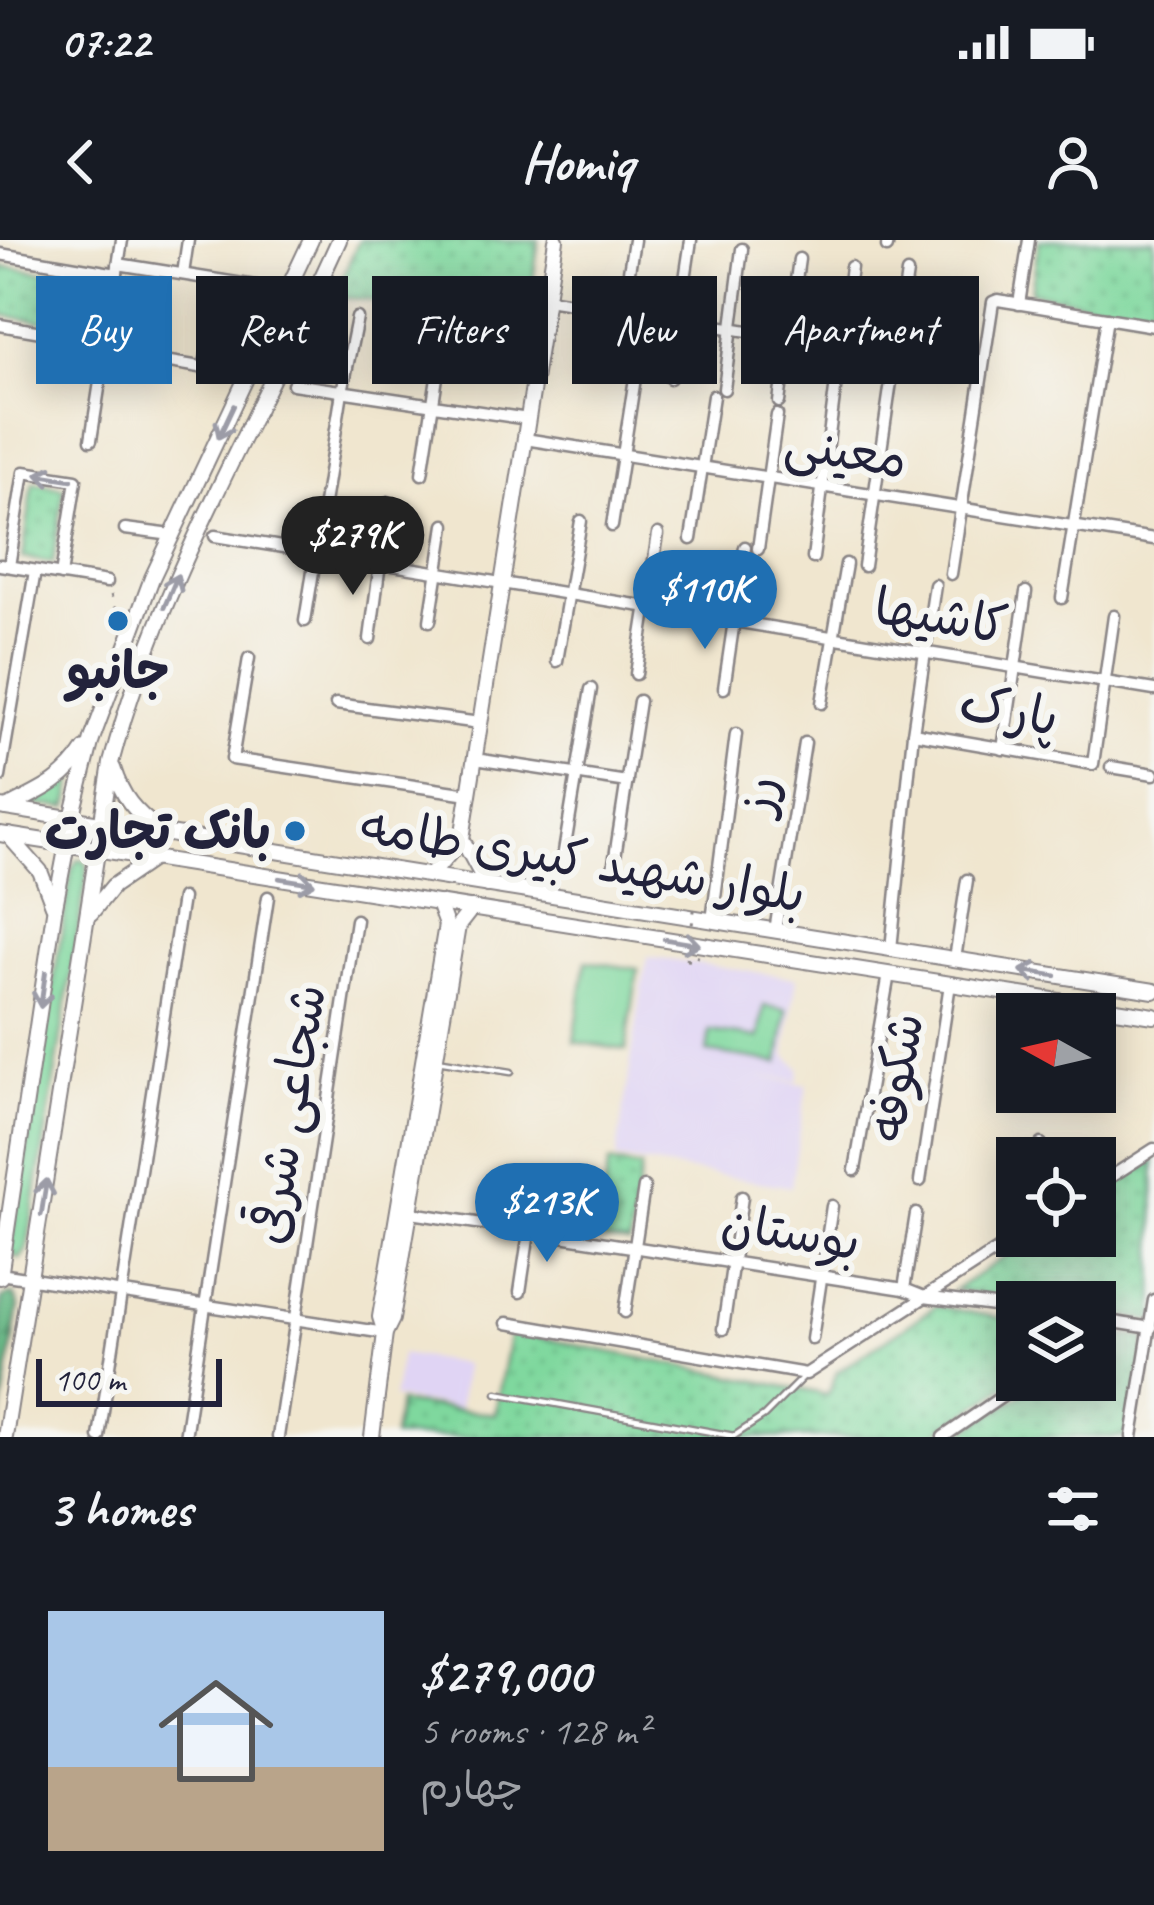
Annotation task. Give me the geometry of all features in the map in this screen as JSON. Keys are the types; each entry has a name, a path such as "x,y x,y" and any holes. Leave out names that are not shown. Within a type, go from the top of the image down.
{"main road":[{"path":"294,276 311,240"},
{"path":"5,1437 111,764 170,590 339,240"},
{"path":"548,292 556,240"},
{"path":"0,1275 54,912 92,740 152,578 244,384"},
{"path":"431,875 462,839 534,384"},
{"path":"3,808 52,785 75,765 92,740"},
{"path":"111,764 131,808 163,832"},
{"name":"بلوار شهید کبیری طامه","path":"3,808 1154,992"},
{"path":"4,835 40,871 52,895 54,912"},
{"name":"بلوار شهید کبیری طامه","path":"4,835 1154,1016"},
{"path":"462,839 487,885"},
{"path":"88,918 113,886 154,858"},
{"path":"372,1437 446,925 438,903"},
{"path":"404,1212 437,1060 458,926 472,908"}],"street":[{"path":"117,276 122,240"},
{"path":"183,274 188,240"},
{"path":"628,276 634,240"},
{"path":"686,276 691,240"},
{"path":"1019,304 1029,240"},
{"path":"691,539 732,329 742,249"},
{"path":"0,254 196,276"},
{"path":"796,276 799,259"},
{"path":"850,276 851,267"},
{"path":"951,574 990,307 998,300 1154,326"},
{"path":"1062,598 1107,318"},
{"path":"305,622 357,319"},
{"path":"0,325 36,331"},
{"path":"717,326 741,330"},
{"path":"91,440 100,384"},
{"path":"293,384 528,419"},
{"path":"422,473 436,384"},
{"path":"612,526 634,384"},
{"path":"724,688 732,622 767,478 781,384"},
{"path":"813,558 837,384"},
{"path":"864,566 890,384"},
{"name":"معینی","path":"525,439 1154,539"},
{"path":"62,574 76,480 24,472 5,566 107,582"},
{"path":"370,639 388,502"},
{"path":"557,661 581,521"},
{"path":"430,621 445,525"},
{"path":"124,530 172,535"},
{"path":"635,674 658,533"},
{"name":"کاشیها","path":"215,536 1154,690"},
{"path":"821,703 845,564"},
{"path":"0,777 35,571"},
{"path":"891,949 913,733 935,585"},
{"path":"1004,748 1026,592"},
{"path":"1105,682 1114,616"},
{"path":"249,658 232,758 470,794"},
{"name":"پارک","path":"913,733 1093,764 1105,682"},
{"path":"561,869 591,689"},
{"path":"613,870 639,701"},
{"path":"336,704 480,723"},
{"path":"712,920 736,734"},
{"name":"رز","path":"775,931 805,742"},
{"path":"475,759 627,782"},
{"name":"پارک","path":"1111,767 1154,774"},
{"path":"955,959 968,880"},
{"path":"185,1437 268,897"},
{"path":"99,1437 182,898"},
{"name":"شجاعی شرقی","path":"278,1437 356,920"},
{"path":"855,1170 889,974"},
{"name":"شکوفه","path":"920,1181 950,984"},
{"path":"1116,1173 1154,1149"},
{"path":"520,1292 536,1186"},
{"path":"625,1312 644,1187"},
{"path":"723,1329 742,1197"},
{"path":"812,1339 832,1206"},
{"name":"بوستان","path":"404,1212 996,1306"},
{"path":"904,1289 916,1214"},
{"path":"507,1323 806,1374 996,1251"},
{"path":"0,1275 385,1333"},
{"path":"1132,1437 1154,1300"},
{"path":"1116,1323 1152,1328"},
{"path":"943,1437 996,1401"}],"lane":[{"path":"437,1060 511,1072"},
{"path":"497,1393 734,1436 764,1416 806,1374"}],"path":[{"path":"107,582 118,616"},
{"path":"696,962 687,960 695,904 704,905"}],"shaded area":[{"path":"647,957 797,978 785,1055 800,1068 798,1081 758,1076 807,1085 791,1187 616,1159"},
{"path":"401,1354 465,1364 459,1408 393,1398"}],"green space":[{"path":"359,240 539,240 534,276 372,276 372,301 348,298 348,276 343,276"},
{"path":"1039,240 1154,240 1154,316 1031,292"},
{"path":"0,266 74,276 36,276 36,321 0,315"},
{"path":"33,482 64,488 53,563 23,558"},
{"path":"75,773 68,808 26,804 51,792"},
{"path":"78,859 88,866 86,881 27,1249 20,1259 12,1254 10,1245 72,869"},
{"path":"586,961 638,969 626,1050 574,1042"},
{"path":"764,1006 787,1010 779,1063 707,1052 710,1031 759,1038"},
{"path":"1154,1160 1154,1321 1116,1315 1116,1281 996,1281 996,1297 954,1290 1005,1257 1116,1257 1116,1184"},
{"path":"609,1163 641,1168 629,1244 532,1229 538,1191 602,1201"},
{"path":"14,1295 19,1306 0,1426 0,1309 2,1298"},
{"path":"936,1306 996,1317 996,1392 930,1437 393,1437 399,1403 495,1414 510,1332 828,1395 837,1372"},
{"path":"1116,1334 1146,1338 1130,1437 955,1437 1011,1401 1116,1401"}],"place":[{"name":"جانبو","path":"118,621"},
{"name":"بانک تجارت","path":"295,831"}]}
